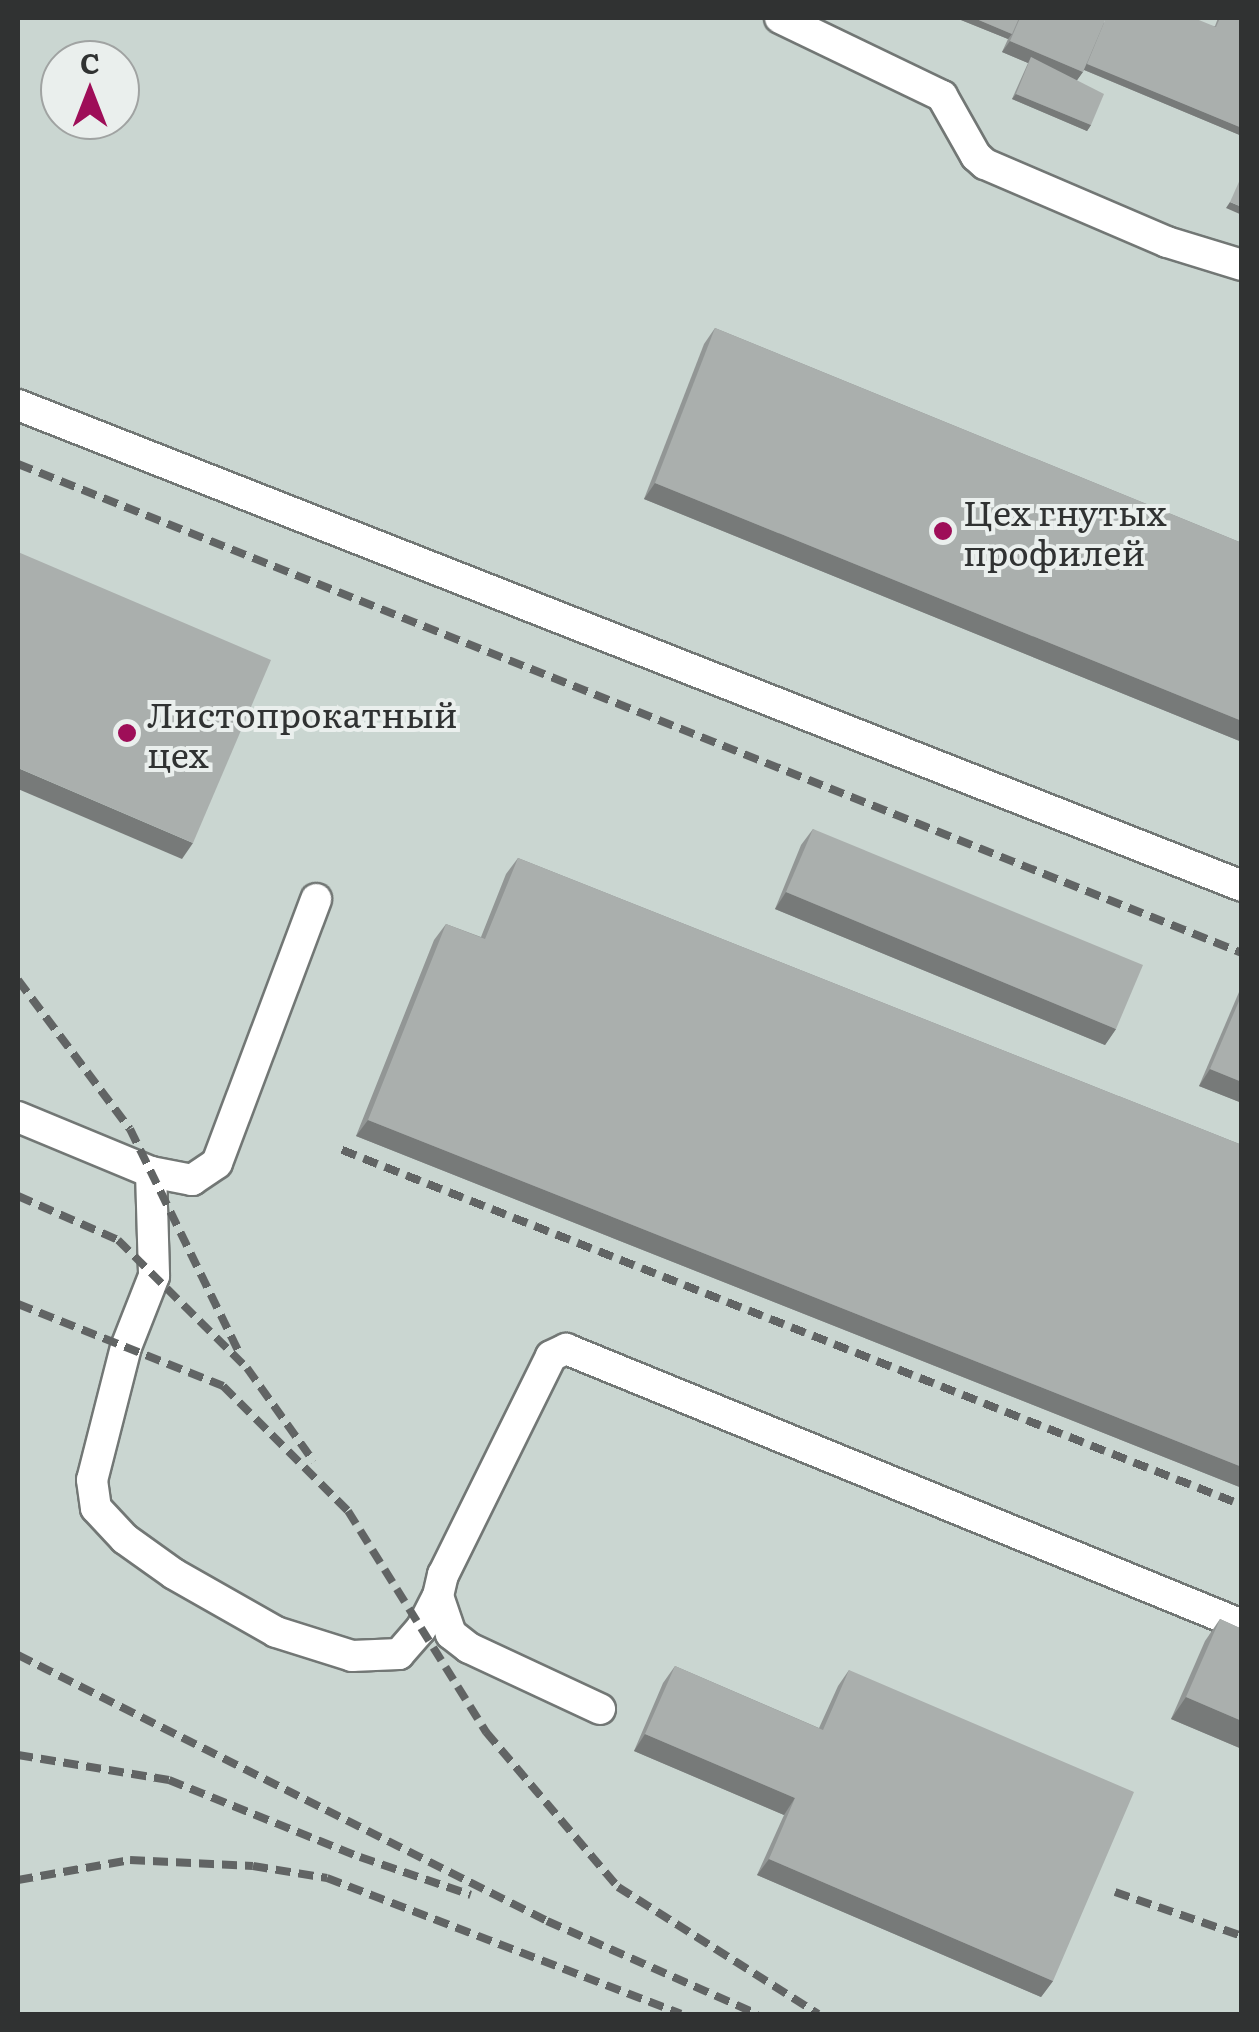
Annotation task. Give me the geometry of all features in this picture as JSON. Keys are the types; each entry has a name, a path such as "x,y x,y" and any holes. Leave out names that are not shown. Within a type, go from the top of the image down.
{"lane":[{"path":"780,18 942,96 976,156 986,164 1167,242 1242,265"},
{"path":"18,405 1242,886"},
{"path":"18,1117 151,1172 192,1180 217,1163 316,899"},
{"path":"151,1172 154,1276 126,1347 92,1480 96,1508 125,1539 174,1574 276,1632 352,1656 398,1654 422,1628 551,1356 566,1349 1242,1625"},
{"path":"438,1596 442,1617 451,1634 469,1648 600,1709"}],"shaded area":[{"path":"18,18 1241,18 1241,2014 18,2014"}],"building":[{"path":"974,18 1019,18 1012,34"},
{"path":"1020,18 1106,18 1083,72 1010,41"},
{"path":"1106,18 1194,18 1216,27 1220,18 1242,18 1242,128 1087,64"},
{"path":"1031,57 1104,94 1091,125 1016,94"},
{"path":"1242,175 1242,207 1230,202"},
{"name":"Цех гнутых профилей","path":"715,328 1242,543 1242,721 655,483"},
{"name":"Листопрокатный цех","path":"18,552 271,660 193,843 18,768"},
{"path":"813,829 1143,965 1116,1029 786,892"},
{"path":"518,858 1242,1145 1242,1467 368,1120 446,924 485,939"},
{"path":"1242,994 1242,1082 1210,1069"},
{"path":"1220,1619 1242,1629 1242,1721 1186,1697"},
{"path":"675,1666 823,1730 849,1670 1134,1792 1053,1981 769,1859 795,1798 645,1734"}],"railway":[{"path":"18,464 1242,953"},
{"path":"18,980 130,1129 238,1350"},
{"path":"342,1150 1242,1505"},
{"path":"18,1196 118,1240 247,1368 314,1462"},
{"path":"18,1304 223,1386 348,1511 486,1732 618,1887 818,2014"},
{"path":"18,1655 547,1921 757,2014"},
{"path":"18,1755 169,1780 360,1857 471,1895"},
{"path":"18,1880 130,1860 253,1866 327,1878 681,2014"},
{"path":"1115,1892 1242,1936"}],"place":[{"name":"Цех гнутых профилей","path":"943,531"},
{"name":"Листопрокатный цех","path":"127,733"}]}
